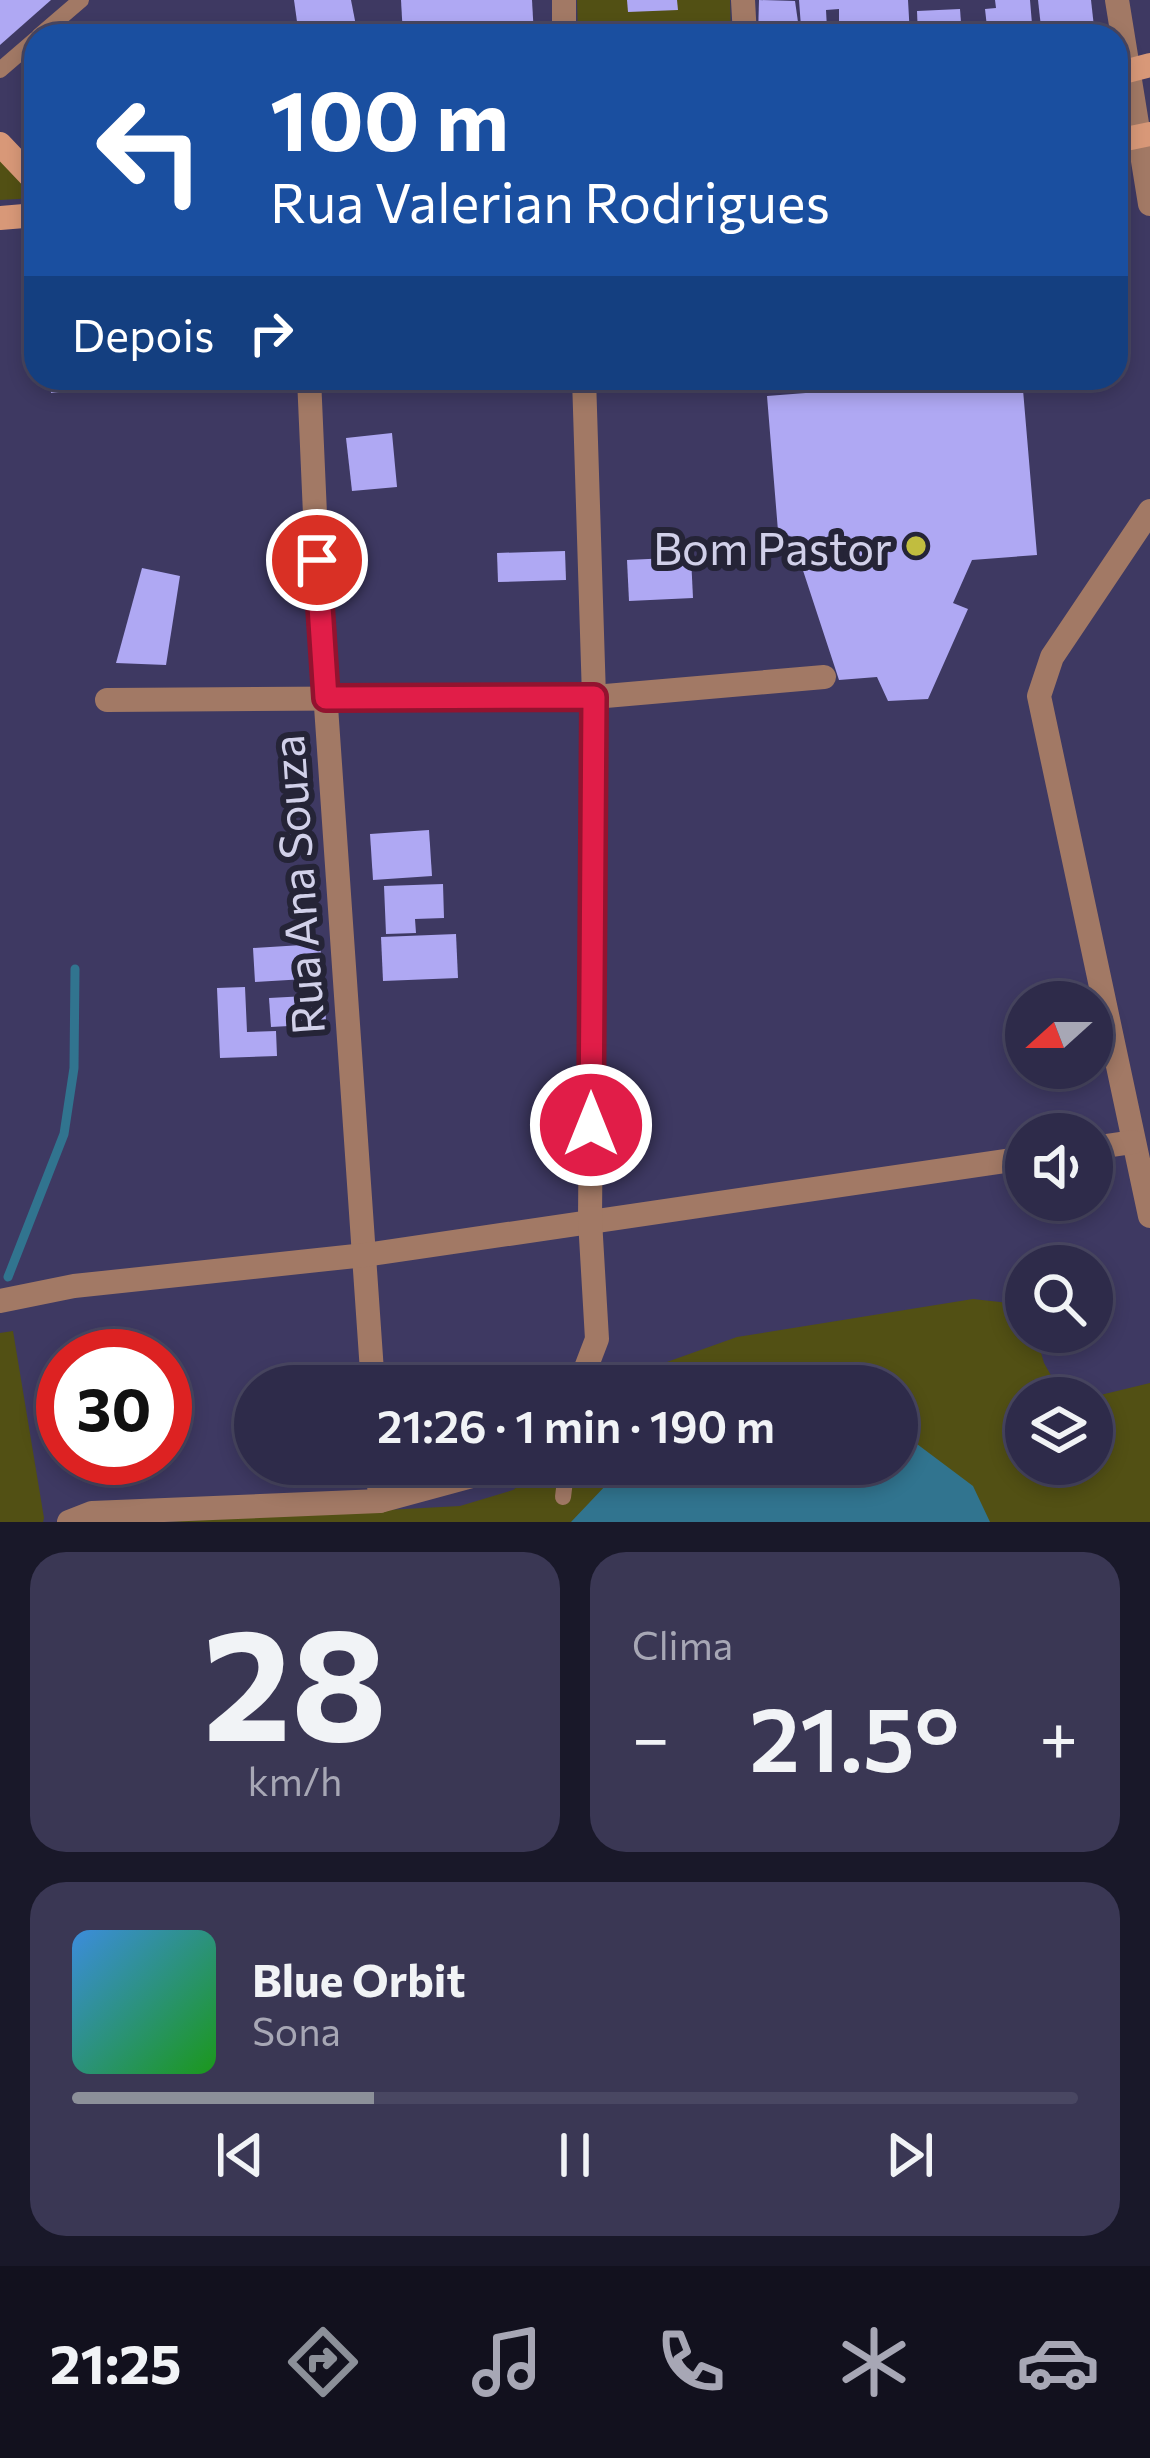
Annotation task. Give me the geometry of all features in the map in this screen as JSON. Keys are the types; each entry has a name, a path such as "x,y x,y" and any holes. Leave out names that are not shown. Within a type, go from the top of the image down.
{"street":[{"path":"1131,70 1135,137 1150,204"},
{"name":"Rua Ana Souza","path":"310,390 372,1365"},
{"path":"584,390 594,697 590,1220 597,1339 587,1365"},
{"path":"1150,511 1052,657 1039,696 1150,1216"},
{"path":"107,700 594,697 824,677"},
{"path":"1113,1145 1133,1142"},
{"path":"0,1301 74,1286 365,1255 1005,1161"},
{"path":"379,1485 380,1502"},
{"path":"69,1522 92,1513 380,1502 441,1485"}],"lane":[{"path":"54,24 81,0"},
{"path":"0,70 24,50"},
{"path":"563,1497 564,1485"}],"shaded area":[{"path":"577,0 730,0 731,24 578,24"},
{"path":"0,160 24,184 24,199 0,200"},
{"path":"973,1299 1005,1303 1005,1353 1041,1353 1052,1377 1005,1377 1005,1485 1113,1485 1113,1392 1150,1383 1150,1522 165,1522 460,1506 520,1485 918,1485 918,1365 658,1365 737,1337"},
{"path":"13,1331 43,1522 0,1522 0,1333"}],"water":[{"path":"918,1445 973,1486 990,1522 571,1522 606,1485 918,1485"}],"building":[{"path":"0,0 51,0 0,45"},
{"path":"294,0 351,0 356,24 297,24"},
{"path":"401,0 532,0 533,24 402,24"},
{"path":"627,0 677,0 678,10 628,12"},
{"path":"759,0 795,1 798,24 758,24"},
{"path":"799,0 908,0 909,24 839,24 839,9 826,10 827,24 801,24"},
{"path":"995,0 1030,0 1032,24 987,24 985,9 996,8"},
{"path":"1038,0 1091,0 1094,24 1041,24"},
{"path":"960,9 961,24 918,24 917,11"},
{"name":"Bom Pastor","path":"844,390 1023,390 1037,555 972,560 953,603 968,609 928,699 888,701 877,677 839,680 792,537 778,531 767,396"},
{"path":"392,433 397,487 352,491 346,438"},
{"path":"565,551 566,580 498,582 497,553"},
{"path":"691,557 693,598 629,601 627,560"},
{"path":"142,568 180,576 166,665 116,663"},
{"path":"429,830 432,876 373,880 370,834"},
{"path":"443,884 444,918 415,919 416,933 386,934 384,886"},
{"path":"456,934 458,978 383,981 381,937"},
{"path":"320,937 322,978 255,982 253,948 302,945 301,938"},
{"path":"245,987 247,1032 276,1031 277,1056 220,1058 217,988"},
{"path":"325,995 326,1024 271,1027 269,998"}],"waterway":[{"path":"8,1277 64,1134 74,1068 75,969"}],"place":[{"name":"Bom Pastor","path":"916,546"}],"route":[{"path":"317,560 326,698 594,697 591,1125"}]}
